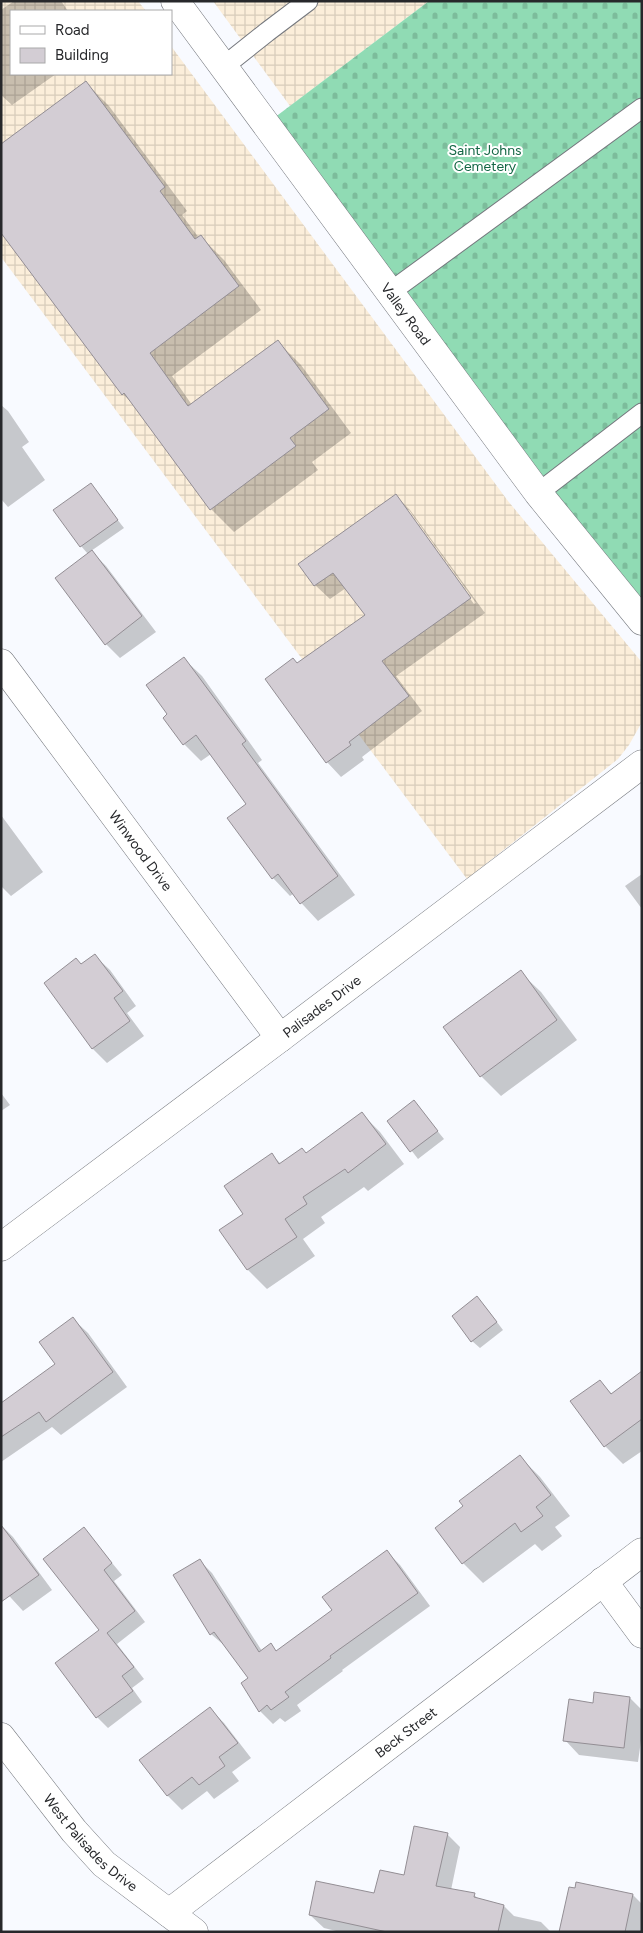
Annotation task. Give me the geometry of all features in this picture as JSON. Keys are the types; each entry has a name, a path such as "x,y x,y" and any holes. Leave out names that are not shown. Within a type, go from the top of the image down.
{"street":[{"name":"Valley Road","path":"175,1 538,493 642,621"},
{"name":"Winwood Drive","path":"1,662 280,1038"},
{"name":"Palisades Drive","path":"1,1247 642,764"},
{"name":"Beck Street","path":"169,1913 642,1552"},
{"path":"603,1581 642,1634"},
{"name":"West Palisades Drive","path":"1,1737 74,1832 104,1864 194,1932"}],"lane":[{"path":"224,67 308,1"},
{"path":"389,293 642,108"},
{"path":"538,493 642,413"}],"shaded area":[{"path":"1,1 138,1 145,10 10,10 10,75 172,75 172,47 508,501 640,660 642,664 642,722 629,745 618,759 467,879 1,257"},
{"path":"213,1 429,1 290,106"}],"green space":[{"name":"Saint Johns Cemetery","path":"429,1 642,1 642,621 266,124"}],"building":[{"path":"86,81 165,187 160,191 195,239 201,235 239,286 150,353 188,406 278,340 329,409 290,438 296,446 210,510 124,393 122,395 1,233 1,144"},
{"path":"91,483 118,520 80,547 53,510"},
{"path":"396,494 471,598 382,661 409,696 349,742 351,745 326,763 265,679 293,658 297,663 365,615 333,573 314,586 298,564"},
{"path":"92,550 142,616 105,645 55,578"},
{"path":"184,657 246,741 242,744 338,876 300,904 278,874 272,879 227,818 246,804 196,735 183,745 163,718 167,714 146,685"},
{"path":"95,954 123,991 114,998 130,1021 92,1049 44,983 76,958 81,964"},
{"path":"521,970 557,1020 480,1077 443,1027"},
{"path":"414,1100 438,1131 410,1152 387,1121"},
{"path":"362,1112 386,1144 348,1173 345,1169 303,1197 307,1204 285,1219 297,1237 247,1270 219,1230 243,1214 224,1186 272,1153 279,1164 302,1148 306,1153"},
{"path":"477,1296 497,1322 471,1342 452,1316"},
{"path":"73,1317 113,1372 46,1422 39,1412 1,1437 1,1403 55,1364 39,1342"},
{"path":"642,1371 642,1419 604,1447 570,1401 600,1380 611,1394"},
{"path":"520,1455 551,1495 536,1507 543,1516 521,1532 515,1523 462,1564 435,1528 463,1506 459,1501"},
{"path":"1,1525 39,1575 1,1602"},
{"path":"84,1527 112,1563 104,1570 135,1611 107,1633 134,1667 122,1676 133,1691 96,1718 55,1663 99,1630 43,1559"},
{"path":"387,1550 418,1593 330,1656 331,1658 285,1692 289,1697 271,1710 267,1705 259,1712 241,1683 248,1678 214,1632 210,1635 173,1575 200,1559 259,1652 271,1643 276,1651 332,1610 322,1597"},
{"path":"594,1692 630,1697 624,1748 563,1741 569,1699 593,1703"},
{"path":"210,1707 238,1743 219,1757 225,1766 199,1785 192,1777 167,1796 139,1760"},
{"path":"414,1826 448,1833 436,1886 475,1893 474,1897 504,1905 498,1932 387,1932 309,1915 316,1881 374,1893 380,1870 404,1875"},
{"path":"576,1882 633,1894 625,1932 559,1932 569,1887 575,1888"}]}
